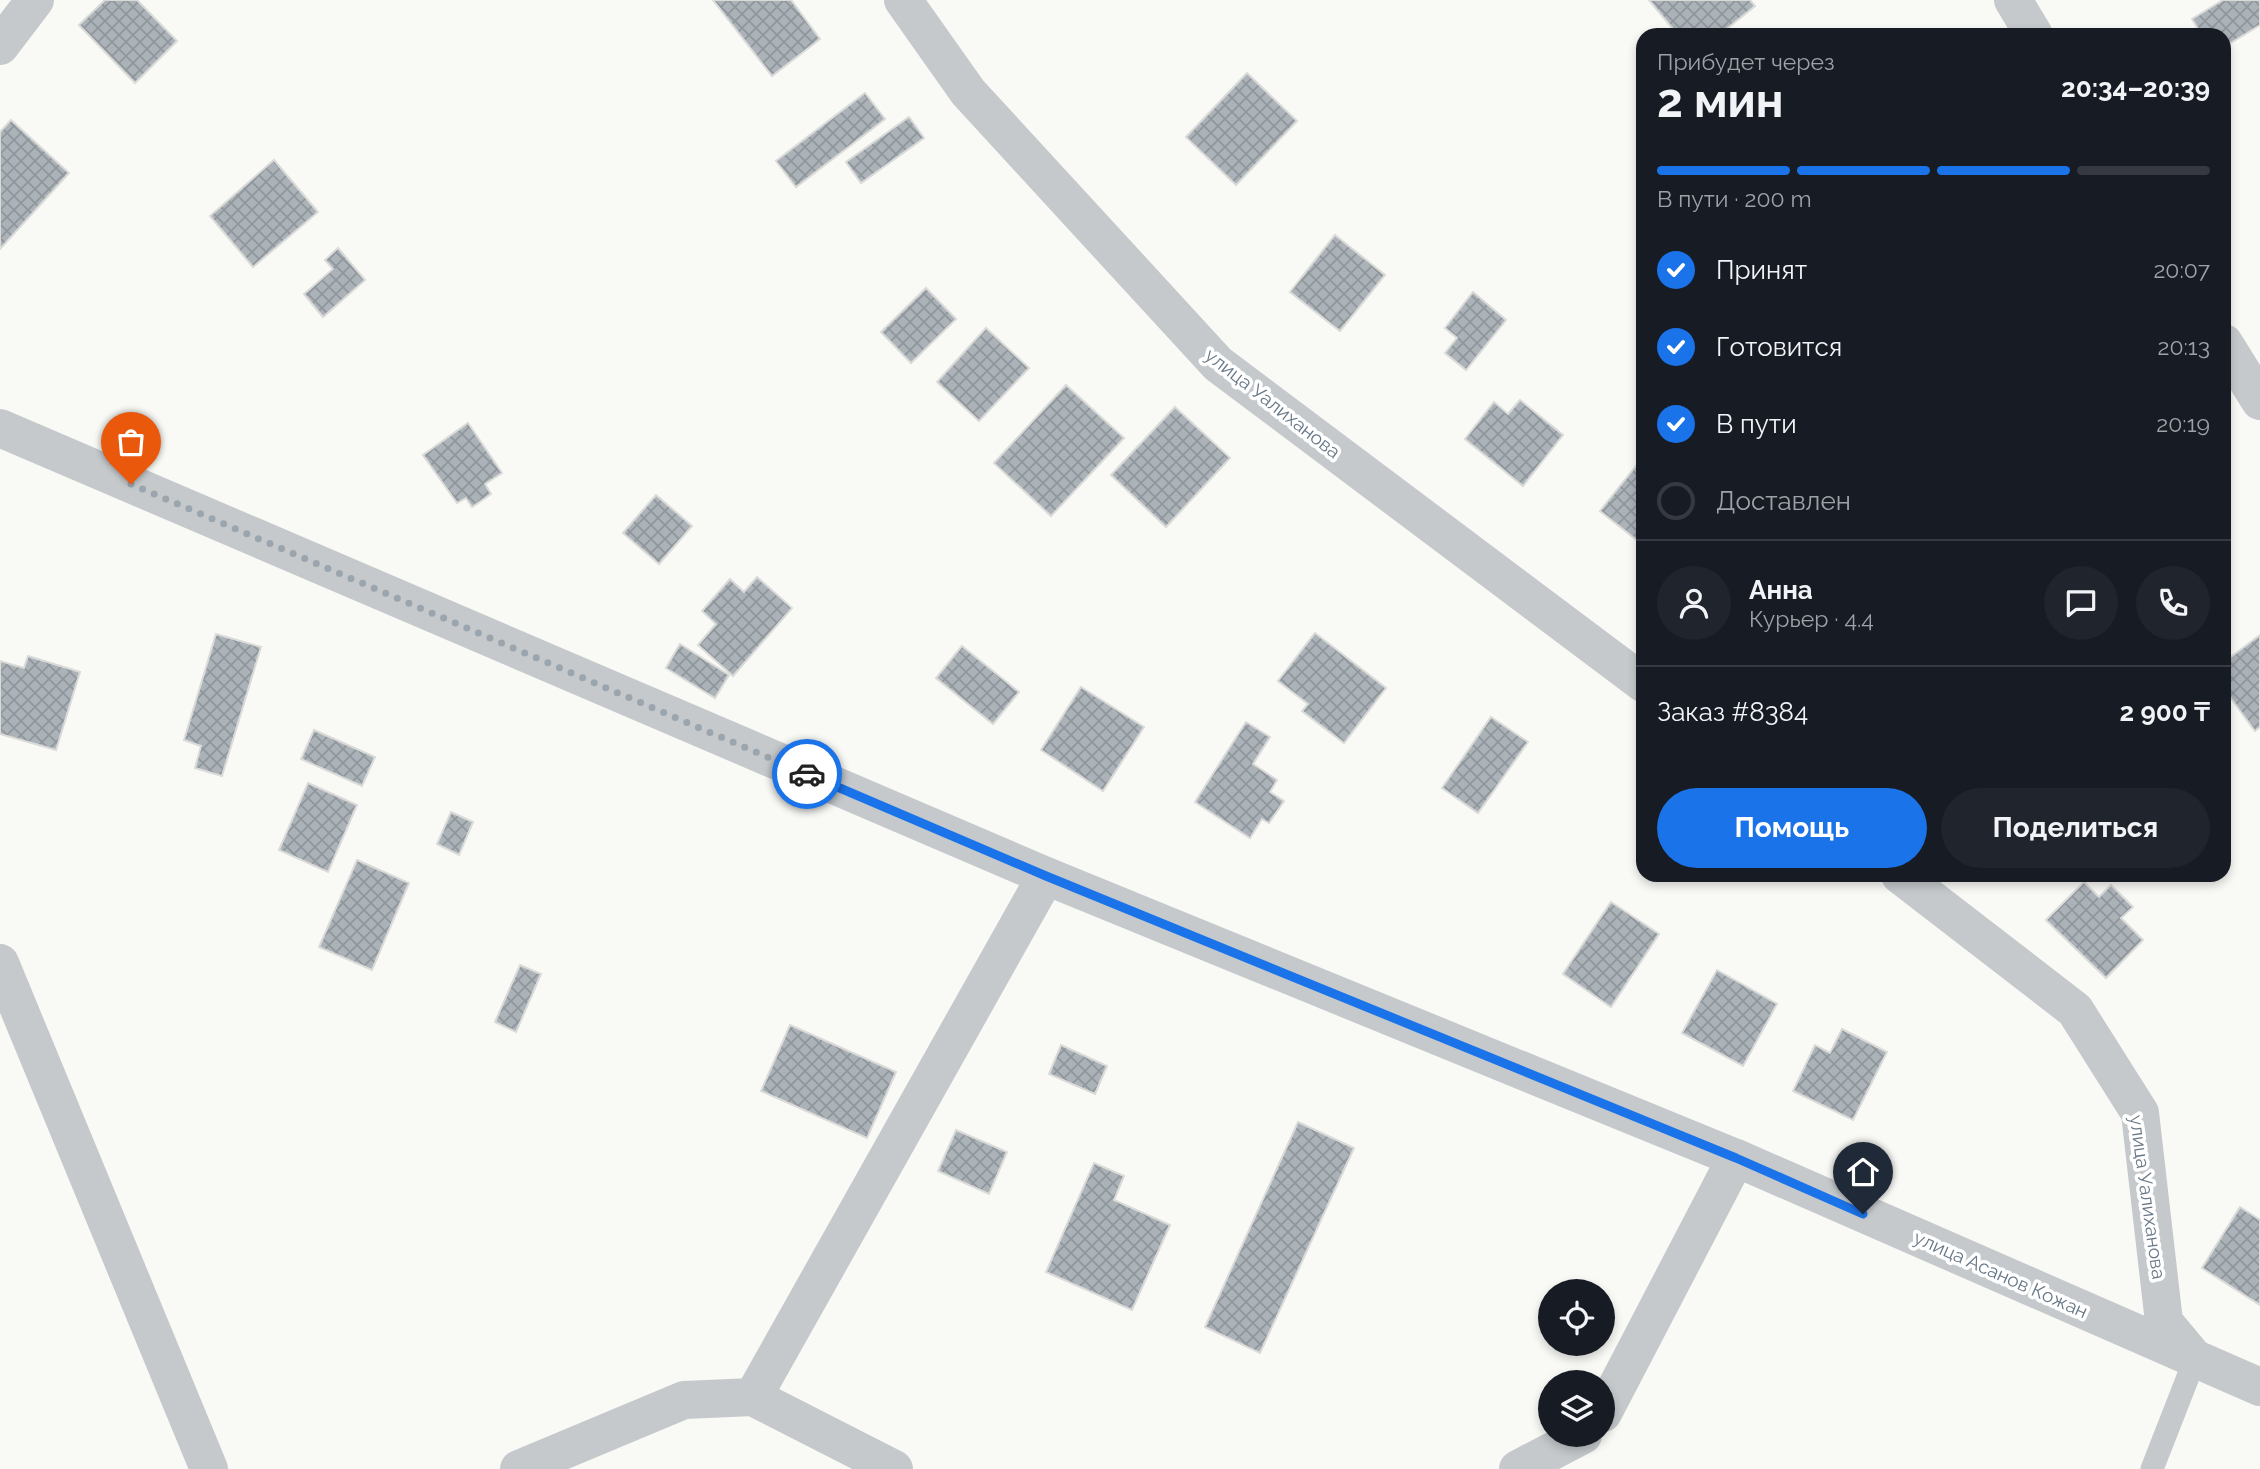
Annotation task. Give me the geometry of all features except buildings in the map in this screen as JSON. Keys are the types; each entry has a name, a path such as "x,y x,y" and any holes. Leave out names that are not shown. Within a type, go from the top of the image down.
{"street":[{"path":"0,47 35,0"},
{"name":"улица Уалиханова","path":"903,0 968,92 1218,364 1636,678"},
{"path":"2013,0 2030,28"},
{"path":"2231,354 2260,401"},
{"name":"улица Асанов Кожан","path":"1,431 1046,876 1736,1158 2260,1387"},
{"path":"753,1397 1046,876"},
{"name":"улица Уалиханова","path":"1909,882 2075,1010 2140,1113 2164,1322 2195,1359"},
{"path":"0,963 209,1469"},
{"path":"1615,1390 1736,1158"},
{"path":"519,1469 684,1400 753,1397 894,1469"},
{"path":"1518,1469 1560,1447"}],"lane":[{"path":"2152,1469 2195,1359"}],"way so far":[{"path":"131,484 807,774"}],"route":[{"path":"807,774 1046,876 1736,1158 1863,1214"}]}
